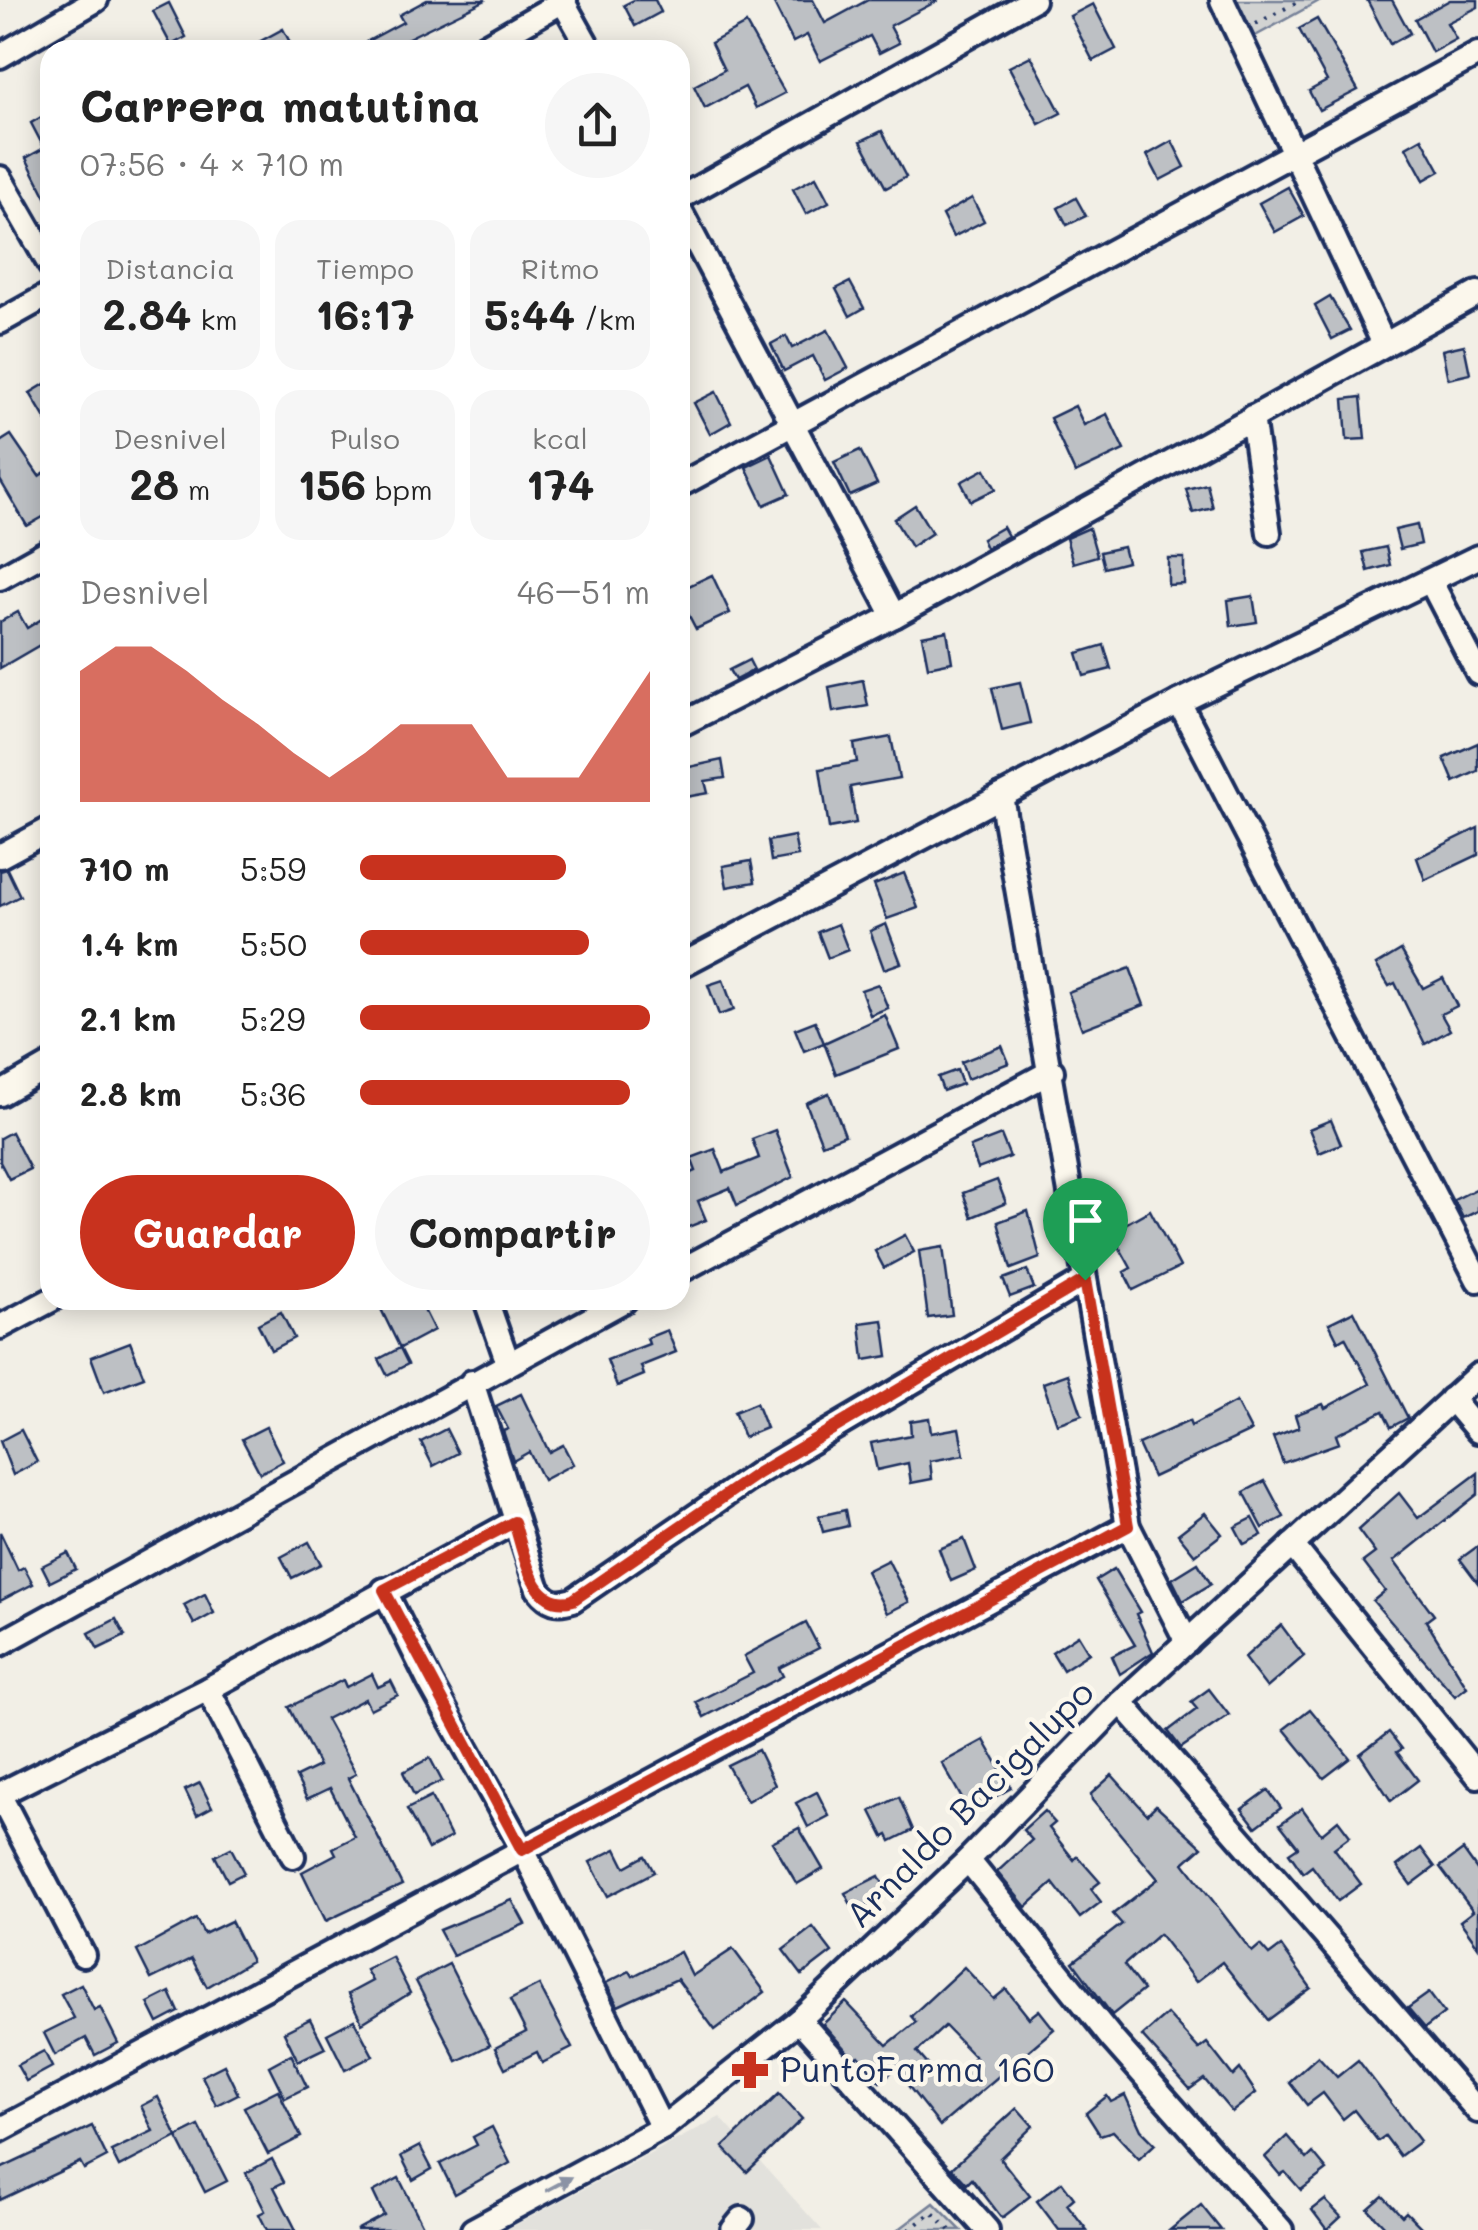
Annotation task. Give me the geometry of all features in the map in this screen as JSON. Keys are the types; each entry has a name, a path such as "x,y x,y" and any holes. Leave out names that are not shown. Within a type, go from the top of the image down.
{"street":[{"path":"0,56 96,0"},
{"path":"495,40 563,0 585,40"},
{"path":"690,192 1033,0"},
{"path":"1222,0 1384,344"},
{"path":"690,481 1478,54"},
{"path":"0,178 40,248"},
{"path":"690,230 894,616"},
{"path":"690,720 894,616 1478,293"},
{"path":"0,322 40,300"},
{"path":"1252,417 1269,533"},
{"path":"0,578 40,556"},
{"path":"690,961 1179,702 1478,558"},
{"path":"1431,582 1478,673"},
{"path":"1179,702 1478,1280"},
{"path":"1001,796 1052,1071 1128,1526 1187,1642"},
{"path":"0,856 40,834"},
{"path":"690,1265 1052,1071"},
{"path":"0,1094 40,1072"},
{"path":"472,1382 538,1590 546,1599 559,1604 573,1600 758,1473 1085,1280"},
{"path":"0,1327 40,1306"},
{"path":"489,1310 508,1363"},
{"path":"0,1644 606,1310"},
{"name":"Arnaldo Bacigalupo","path":"473,2230 662,2128 800,2020 968,1860 1121,1702 1478,1375"},
{"path":"1452,1399 1478,1431"},
{"path":"84,1955 0,1795 208,1690 514,1522"},
{"path":"0,2130 1128,1526"},
{"path":"1292,1545 1478,1776"},
{"path":"384,1590 522,1850 662,2128"},
{"path":"208,1690 292,1856"},
{"path":"1121,1702 1478,2111"},
{"path":"968,1860 1114,2040 1282,2230"},
{"path":"800,2020 987,2230"}],"path":[{"path":"1251,27 1300,0"},
{"path":"909,2230 932,2212 950,2230"}],"shaded area":[{"path":"1230,0 1321,0 1248,40"},
{"path":"720,2117 822,2230 506,2230"},
{"path":"934,2203 961,2230 898,2230"}],"building":[{"path":"427,0 486,0 404,40 370,40 403,22 399,15"},
{"path":"634,0 655,0 661,12 635,26 624,5"},
{"path":"772,0 813,0 825,23 868,0 939,0 890,26 899,43 879,53 870,36 820,61 807,35 793,42"},
{"path":"1367,0 1392,0 1410,33 1390,44"},
{"path":"1450,0 1478,0 1478,7 1447,23 1456,39 1432,52 1415,19"},
{"path":"169,3 186,37 168,40 153,11"},
{"path":"1093,4 1116,49 1093,61 1070,16"},
{"path":"1317,19 1358,90 1319,110 1309,91 1327,81 1299,29"},
{"path":"746,24 785,93 756,108 745,87 705,108 694,86 724,70 711,43"},
{"path":"283,29 289,40 263,40"},
{"path":"1031,56 1061,113 1039,124 1009,67"},
{"path":"40,118 40,140 31,123"},
{"path":"882,131 906,177 886,188 861,141"},
{"path":"1422,138 1440,171 1424,180 1406,147"},
{"path":"1172,141 1185,167 1160,180 1147,155"},
{"path":"40,150 40,185 26,158"},
{"path":"816,177 829,202 806,214 793,189"},
{"path":"1288,187 1304,216 1275,232 1259,203"},
{"path":"972,198 984,221 953,237 942,215"},
{"path":"1076,198 1086,216 1067,225 1058,208"},
{"path":"850,282 864,308 850,316 836,289"},
{"path":"1330,297 1350,330 1332,339 1315,306"},
{"path":"828,330 848,368 825,380 813,356 784,371 771,344 786,336 792,348"},
{"path":"1464,345 1470,374 1448,379 1442,350"},
{"path":"40,387 40,410 30,393"},
{"path":"716,392 731,422 710,434 694,403"},
{"path":"1361,397 1365,439 1347,440 1344,399"},
{"path":"1075,406 1084,425 1107,414 1124,450 1075,473 1050,418"},
{"path":"11,435 40,475 40,519 27,526 0,480 0,442"},
{"path":"860,450 877,484 850,496 834,462"},
{"path":"771,455 789,494 764,505 746,467"},
{"path":"985,469 996,489 971,501 961,482"},
{"path":"1207,484 1213,508 1193,513 1186,489"},
{"path":"915,505 932,533 911,547 894,519"},
{"path":"1417,525 1421,544 1400,549 1395,530"},
{"path":"1003,527 1008,536 986,548 982,539"},
{"path":"1089,528 1097,556 1073,563 1066,538"},
{"path":"1123,547 1127,562 1104,568 1100,552"},
{"path":"1386,547 1390,565 1368,571 1363,552"},
{"path":"1168,558 1184,558 1184,584 1168,585"},
{"path":"712,575 730,613 696,629 690,618 690,585"},
{"path":"1253,596 1257,622 1231,626 1228,600"},
{"path":"18,612 27,628 40,620 40,645 0,668 0,622"},
{"path":"947,631 952,662 928,667 922,636"},
{"path":"1104,645 1111,669 1084,676 1077,653"},
{"path":"749,660 754,670 735,680 729,670"},
{"path":"863,680 868,706 833,712 829,687"},
{"path":"1020,682 1030,723 1002,730 992,688"},
{"path":"891,737 899,778 850,787 856,823 829,828 820,769 857,762 854,744"},
{"path":"1478,743 1478,771 1454,782 1444,758"},
{"path":"722,760 725,778 705,781 708,793 690,796 690,767"},
{"path":"1478,828 1478,855 1425,880 1417,858"},
{"path":"794,836 798,856 771,861 768,841"},
{"path":"751,861 755,882 727,887 723,866"},
{"path":"7,869 20,896 0,906 0,871"},
{"path":"904,873 918,908 887,919 874,885"},
{"path":"838,924 848,950 828,958 818,932"},
{"path":"886,924 901,963 884,969 870,931"},
{"path":"1401,950 1423,988 1443,978 1457,1006 1441,1014 1450,1030 1425,1044 1395,983 1389,986 1376,965"},
{"path":"1130,968 1144,1005 1082,1029 1068,992"},
{"path":"723,980 734,1010 719,1015 708,985"},
{"path":"878,984 888,1008 870,1015 861,990"},
{"path":"885,1015 899,1049 836,1074 824,1043"},
{"path":"815,1021 824,1043 804,1051 795,1029"},
{"path":"1002,1046 1009,1063 967,1079 961,1062"},
{"path":"957,1070 962,1084 943,1091 938,1077"},
{"path":"829,1093 845,1135 822,1144 806,1103"},
{"path":"1331,1120 1341,1144 1319,1153 1309,1129"},
{"path":"775,1130 793,1177 737,1205 730,1188 698,1201 706,1220 690,1226 690,1174 696,1171 691,1158 715,1149 724,1172 759,1158 752,1139"},
{"path":"11,1132 30,1169 9,1179 0,1162 0,1138"},
{"path":"1001,1135 1010,1157 978,1169 970,1147"},
{"path":"997,1180 1006,1203 972,1217 963,1193"},
{"path":"1478,1188 1478,1211 1463,1218 1454,1200"},
{"path":"1150,1210 1180,1267 1133,1290 1124,1272 1131,1268 1111,1232"},
{"path":"1028,1211 1040,1258 1011,1269 998,1222"},
{"path":"905,1235 914,1252 884,1268 875,1251"},
{"path":"943,1247 952,1315 928,1318 919,1251"},
{"path":"1027,1270 1034,1288 1010,1297 1003,1279"},
{"path":"381,1310 424,1310 434,1330 400,1348"},
{"path":"1354,1311 1408,1418 1391,1427 1383,1411 1336,1435 1339,1443 1283,1463 1273,1437 1299,1427 1295,1415 1323,1404 1325,1408 1370,1384 1345,1337 1338,1341 1329,1323"},
{"path":"281,1312 294,1338 271,1350 258,1324"},
{"path":"883,1320 888,1356 864,1360 860,1323"},
{"path":"667,1330 676,1352 641,1366 644,1375 617,1386 607,1360 649,1344 647,1338"},
{"path":"130,1342 144,1377 104,1392 91,1357"},
{"path":"400,1348 408,1364 387,1375 379,1359"},
{"path":"1068,1374 1082,1415 1057,1424 1043,1383"},
{"path":"521,1394 549,1452 563,1445 573,1464 543,1480 529,1452 513,1461 503,1431 508,1429 496,1406"},
{"path":"1236,1402 1251,1431 1153,1477 1138,1444 1189,1421 1191,1426"},
{"path":"756,1403 766,1428 744,1437 734,1412"},
{"path":"929,1418 931,1433 959,1428 964,1455 930,1461 932,1479 911,1483 908,1463 877,1470 871,1443 911,1435 910,1421"},
{"path":"266,1427 283,1461 260,1473 242,1439"},
{"path":"446,1429 458,1453 433,1466 421,1442"},
{"path":"21,1430 37,1462 13,1475 0,1441"},
{"path":"1478,1473 1478,1494 1394,1561 1434,1615 1426,1621 1467,1687 1455,1696 1373,1601 1385,1591 1363,1562 1375,1553 1358,1530 1399,1493 1418,1518"},
{"path":"1265,1481 1284,1517 1263,1528 1244,1492"},
{"path":"845,1510 848,1526 823,1532 819,1516"},
{"path":"1205,1513 1222,1534 1195,1555 1178,1534"},
{"path":"1253,1518 1262,1535 1244,1544 1235,1527"},
{"path":"0,1532 18,1570 24,1567 33,1584 0,1601"},
{"path":"964,1539 976,1570 951,1581 939,1549"},
{"path":"309,1542 321,1564 292,1578 281,1557"},
{"path":"1478,1546 1478,1583 1460,1559"},
{"path":"68,1553 76,1569 50,1582 42,1566"},
{"path":"888,1560 909,1602 887,1613 866,1571"},
{"path":"1198,1563 1211,1584 1183,1601 1172,1579"},
{"path":"1114,1569 1140,1612 1136,1614 1153,1652 1120,1674 1112,1656 1135,1645 1096,1580"},
{"path":"205,1594 214,1613 194,1624 184,1605"},
{"path":"116,1619 125,1636 98,1649 89,1633"},
{"path":"806,1623 819,1648 779,1668 783,1676 704,1717 696,1702 753,1673 744,1656"},
{"path":"1281,1625 1304,1656 1267,1688 1244,1658"},
{"path":"1078,1635 1089,1653 1063,1670 1052,1652"},
{"path":"372,1674 378,1687 391,1681 398,1695 370,1709 365,1699 326,1719 356,1774 348,1778 402,1885 326,1921 302,1872 336,1854 333,1848 355,1837 330,1788 307,1799 296,1777 319,1766 289,1707 343,1680 346,1687"},
{"path":"1209,1689 1229,1715 1181,1748 1168,1731 1197,1709 1191,1702"},
{"path":"1310,1709 1350,1758 1324,1778 1284,1729"},
{"path":"1389,1732 1402,1749 1397,1752 1418,1780 1391,1801 1360,1754"},
{"path":"984,1740 1011,1788 969,1811 942,1763"},
{"path":"758,1750 775,1785 747,1801 727,1765"},
{"path":"430,1758 442,1781 414,1795 403,1772"},
{"path":"1112,1775 1147,1814 1156,1805 1202,1847 1184,1863 1252,1952 1260,1945 1269,1955 1281,1946 1311,1988 1268,2020 1222,1962 1196,1982 1159,1934 1124,1965 1143,1990 1112,2015 1073,1962 1122,1924 1113,1914 1158,1879 1092,1800 1091,1794"},
{"path":"200,1783 212,1807 197,1815 185,1790"},
{"path":"1268,1790 1281,1808 1256,1827 1242,1809"},
{"path":"817,1792 829,1816 808,1827 796,1803"},
{"path":"431,1797 451,1837 428,1849 407,1809"},
{"path":"899,1797 913,1830 891,1841 888,1835 884,1837 871,1811"},
{"path":"1302,1808 1321,1834 1338,1820 1350,1836 1334,1848 1361,1884 1338,1901 1312,1866 1303,1873 1289,1853 1298,1847 1280,1824"},
{"path":"1044,1811 1055,1823 1049,1828 1074,1860 1077,1856 1100,1882 1091,1889 1101,1902 1080,1918 1053,1883 1026,1907 997,1872 1032,1840 1023,1830"},
{"path":"799,1828 823,1869 797,1884 772,1842"},
{"path":"231,1848 244,1873 228,1881 215,1856"},
{"path":"1421,1848 1435,1867 1411,1885 1397,1866"},
{"path":"616,1849 625,1867 645,1856 654,1872 608,1896 590,1862"},
{"path":"1463,1850 1478,1871 1478,1946 1460,1921 1473,1911 1440,1867"},
{"path":"879,1876 889,1895 855,1912 845,1893"},
{"path":"512,1900 525,1924 453,1956 439,1930"},
{"path":"196,1919 204,1934 231,1921 251,1961 207,1987 192,1959 151,1979 137,1951"},
{"path":"813,1927 832,1952 802,1975 783,1950"},
{"path":"733,1949 765,1992 715,2030 677,1979 618,2006 606,1983 630,1971 633,1976 680,1952 692,1976"},
{"path":"392,1957 410,1993 362,2023 348,1994 372,1981 366,1970"},
{"path":"449,1964 490,2045 457,2061 416,1981"},
{"path":"964,1967 994,1999 1006,1989 1029,2018 1039,2010 1054,2029 940,2126 895,2069 880,2082 859,2056 853,2058 823,2024 846,2002 887,2045 916,2022 911,2016","holes":["945,2026 975,2057 943,2082 917,2052"]},
{"path":"81,1984 94,2010 100,2007 118,2043 95,2055 86,2038 55,2055 44,2033 74,2018 61,1994"},
{"path":"539,1985 572,2048 542,2063 537,2052 505,2068 495,2048 526,2032 510,2000"},
{"path":"170,1992 179,2012 158,2023 148,2003"},
{"path":"1429,1993 1444,2013 1425,2028 1408,2008"},
{"path":"1167,2014 1199,2049 1207,2043 1233,2076 1240,2069 1256,2093 1232,2112 1204,2079 1190,2089 1142,2036"},
{"path":"310,2019 325,2048 298,2061 284,2032"},
{"path":"354,2020 373,2056 345,2070 327,2034"},
{"path":"44,2051 52,2067 26,2081 17,2065"},
{"path":"291,2054 307,2087 285,2098 269,2066"},
{"path":"1318,2056 1337,2077 1358,2060 1420,2141 1400,2156 1385,2136 1378,2141 1354,2110 1343,2119 1323,2093 1307,2105 1289,2082"},
{"path":"224,2065 238,2094 216,2105 202,2076"},
{"path":"278,2090 301,2137 268,2154 244,2107"},
{"path":"779,2094 802,2119 747,2172 723,2147"},
{"path":"1125,2095 1141,2130 1155,2144 1139,2159 1113,2131 1100,2135 1086,2113 1107,2096 1111,2102"},
{"path":"158,2097 177,2137 119,2167 111,2151 153,2131 141,2106"},
{"path":"1017,2108 1033,2126 1000,2158 1030,2196 1002,2218 972,2179 967,2184 952,2168"},
{"path":"92,2126 107,2157 84,2169 80,2162 0,2200 0,2169"},
{"path":"199,2126 227,2181 205,2192 177,2137"},
{"path":"492,2127 510,2163 455,2194 440,2164 477,2145 473,2137"},
{"path":"1287,2136 1307,2159 1313,2153 1327,2170 1301,2190 1285,2172 1280,2175 1265,2157"},
{"path":"420,2146 432,2169 413,2180 401,2156"},
{"path":"272,2159 284,2182 274,2187 296,2230 267,2230 259,2214 265,2211 246,2173"},
{"path":"399,2178 425,2230 356,2230 384,2215 373,2192"},
{"path":"1062,2182 1074,2198 1067,2204 1087,2230 1059,2230 1037,2201"},
{"path":"1383,2196 1402,2216 1406,2212 1424,2230 1388,2230 1368,2209"},
{"path":"1325,2200 1341,2217 1327,2230 1312,2210"},
{"path":"1201,2205 1221,2230 1170,2230"}],"place":[{"name":"PuntoFarma 160","path":"750,2070"}],"route":[{"path":"1085,1280 1128,1526 522,1850 430,1684 384,1590 514,1522 538,1590 546,1599 559,1604 573,1600 758,1473 1085,1280"}]}
